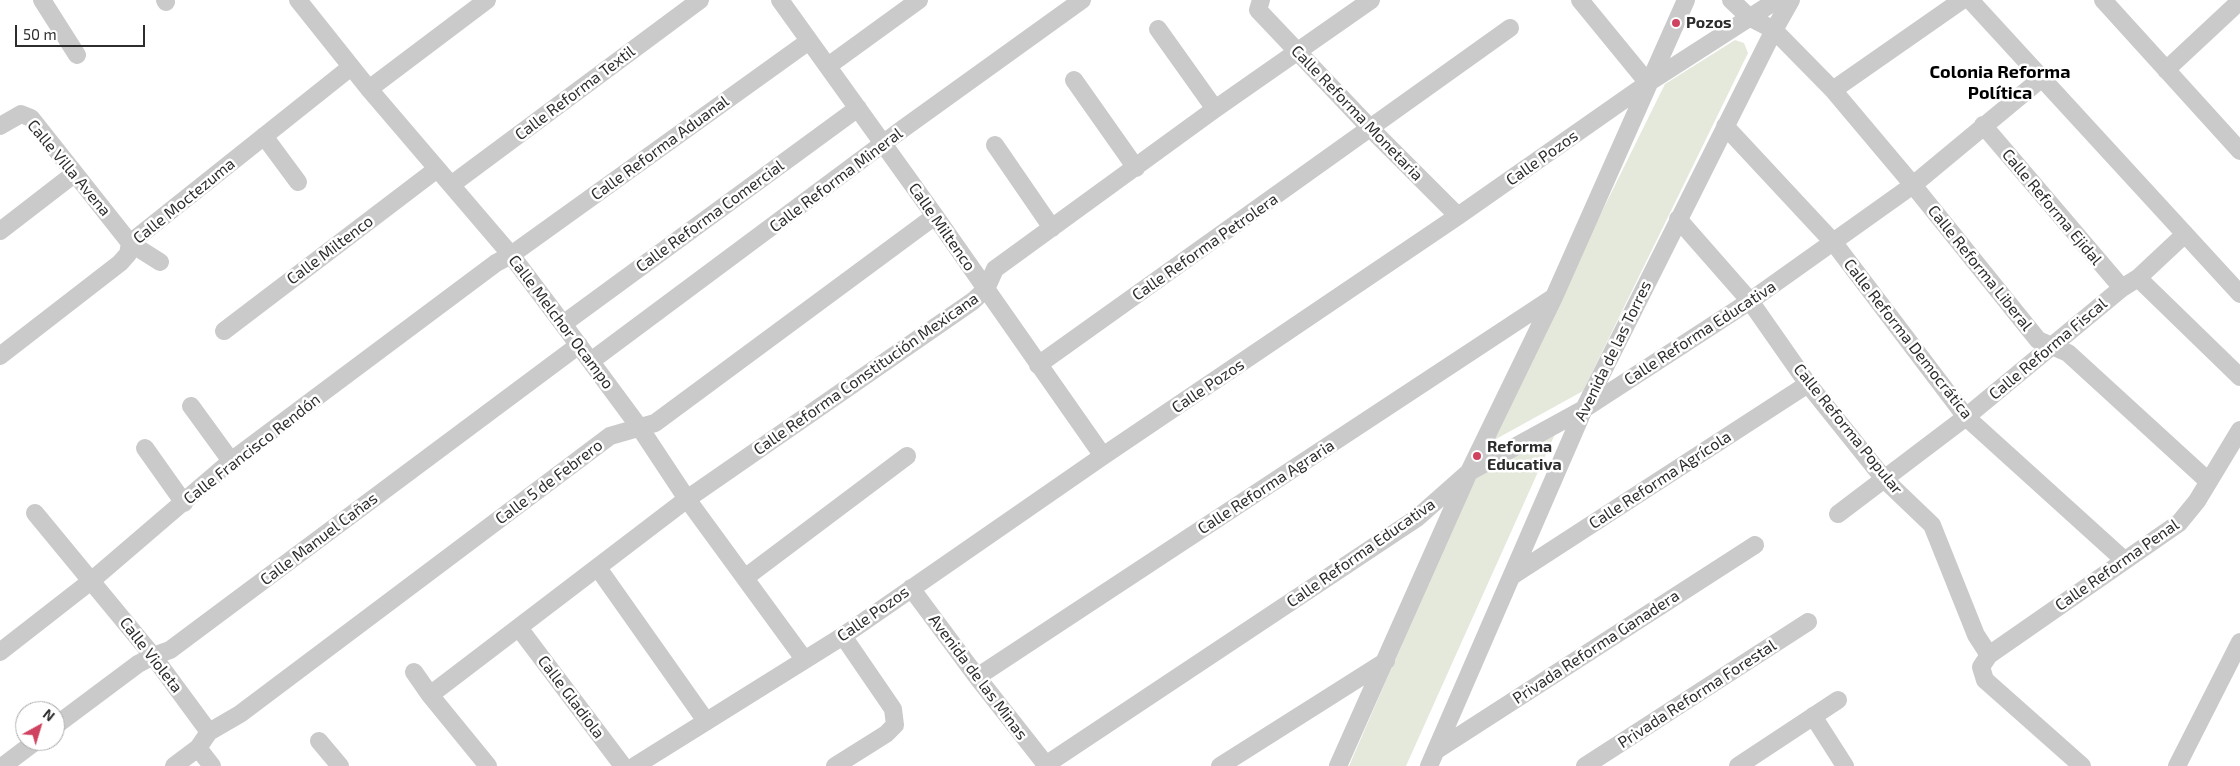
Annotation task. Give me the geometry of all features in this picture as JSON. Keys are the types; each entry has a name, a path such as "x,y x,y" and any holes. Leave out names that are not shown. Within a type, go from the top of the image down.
{"street":[{"path":"42,0 77,56"},
{"name":"Calle Melchor Ocampo","path":"298,0 369,89 510,255 592,361 640,428 686,499 746,577 804,659"},
{"path":"369,89 487,0"},
{"name":"Calle Reforma Textil","path":"451,185 700,0"},
{"name":"Calle Miltenco","path":"780,0 935,216 1102,456"},
{"name":"Calle Reforma Mineral","path":"592,361 1082,0"},
{"name":"Calle Reforma Constitución Mexicana","path":"430,695 686,499 964,306 986,289 996,269 1215,109 1298,53 1371,0"},
{"path":"1580,0 1648,84"},
{"path":"1338,766 1469,472 1554,297 1686,0"},
{"name":"Calle Reforma Liberal","path":"1731,0 1749,17 1774,30 1833,90 1913,185 2038,340 2068,354 2208,480"},
{"name":"Calle Pozos","path":"635,766 843,636 1102,456 1458,216 1648,84 1777,0"},
{"name":"Avenida de las Torres","path":"1429,766 1584,409 1725,126 1791,0"},
{"path":"1833,90 1962,0"},
{"path":"1970,0 2240,294"},
{"path":"2103,0 2240,151"},
{"path":"828,66 914,1"},
{"path":"2166,70 2240,1"},
{"name":"Calle Reforma Monetaria","path":"1259,5 1298,53 1458,216"},
{"name":"Calle Reforma Petrolera","path":"1038,364 1371,129 1510,28"},
{"path":"1158,29 1215,109"},
{"name":"Calle Reforma Aduanal","path":"510,255 809,41"},
{"name":"Calle Moctezuma","path":"0,356 120,263 128,254 130,244 351,67"},
{"name":"Calle Reforma Educativa","path":"1046,766 1417,518 1469,472 1584,409 1750,301 1913,185 2042,78"},
{"path":"1074,80 1136,168"},
{"name":"Calle Reforma Comercial","path":"563,324 858,108"},
{"name":"Calle Villa Avena","path":"0,126 21,114 31,118 130,244"},
{"name":"Calle Reforma Ejidal","path":"1983,125 2122,288"},
{"name":"Calle Reforma Democrática","path":"1725,126 1834,242 1966,417 2124,560"},
{"path":"264,136 298,182"},
{"path":"995,145 1052,228"},
{"name":"Calle Miltenco","path":"224,331 437,169"},
{"path":"0,230 74,174"},
{"name":"Calle 5 de Febrero","path":"174,766 198,748 210,732 240,714 610,436 656,423 935,216"},
{"name":"Calle Reforma Popular","path":"1678,219 1750,301 1808,384 1885,480 1932,525 1976,635 1989,655"},
{"name":"Calle Reforma Fiscal","path":"1838,514 1966,417 2122,288 2138,278 2184,234"},
{"path":"130,244 160,262"},
{"name":"Calle Francisco Rendón","path":"0,652 91,581 231,462 496,262 510,255"},
{"path":"2138,278 2239,371"},
{"name":"Calle Reforma Agraria","path":"977,678 1554,297"},
{"name":"Calle Manuel Cañas","path":"65,719 138,664 170,650 579,345"},
{"name":"Calle Reforma Agrícola","path":"1512,576 1808,384"},
{"path":"191,406 231,462"},
{"name":"Calle Reforma Penal","path":"1989,655 2179,523 2197,501 2240,430"},
{"path":"145,448 184,503"},
{"path":"746,577 907,456"},
{"name":"Calle Violeta","path":"35,513 153,656 210,732"},
{"name":"Privada Reforma Ganadera","path":"1437,750 1755,545"},
{"path":"598,568 706,721"},
{"name":"Avenida de las Minas","path":"911,588 977,678 1046,766"},
{"name":"Privada Reforma Forestal","path":"1585,766 1808,622"},
{"name":"Calle Gladiola","path":"519,628 623,766"},
{"path":"835,766 886,734 895,725 894,709 843,636"},
{"path":"2177,766 2239,646"},
{"path":"1989,655 1981,668 1985,680 2082,766"},
{"path":"1220,766 1386,661"},
{"path":"414,672 430,695 488,766"},
{"path":"1738,766 1838,700"},
{"path":"1813,716 1845,766"},
{"path":"319,741 340,766"},
{"path":"198,748 212,766"},
{"path":"2,766 22,751"}],"shaded area":[{"path":"1735,40 1744,43 1748,53 1583,391 1487,444 1665,84"},
{"path":"1555,434 1406,766 1349,766 1473,480"}],"place":[{"name":"Pozos","path":"1676,23"},
{"name":"Reforma Educativa","path":"1477,456"}],"district":[{"name":"Colonia Reforma Política","path":"2000,82"}]}
